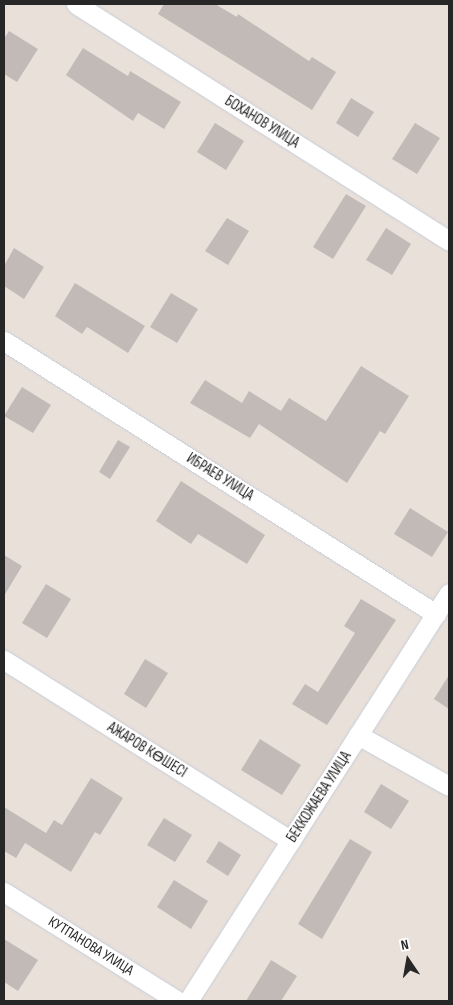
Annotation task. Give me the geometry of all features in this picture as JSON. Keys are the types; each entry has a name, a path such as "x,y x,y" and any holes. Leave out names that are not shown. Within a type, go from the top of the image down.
{"street":[{"name":"БОХАНОВ УЛИЦА","path":"76,4 449,241"},
{"name":"ИБРАЕВ УЛИЦА","path":"4,341 436,614"},
{"name":"БЕККОЖАЕВА УЛИЦА","path":"188,1001 449,593"},
{"name":"АЖАРОВ КӨШЕСІ","path":"4,660 291,840"},
{"path":"358,735 449,786"},
{"name":"КУТПАНОВА УЛИЦА","path":"4,892 178,1001"}],"building":[{"path":"164,4 215,4 237,17 238,14 309,61 312,57 336,72 312,110 158,14"},
{"path":"9,31 38,49 17,82 4,74 4,39"},
{"path":"83,48 128,76 130,71 181,102 164,129 138,113 133,121 66,75"},
{"path":"351,98 374,112 358,137 336,123"},
{"path":"215,123 244,141 226,170 197,152"},
{"path":"415,123 440,138 417,174 392,159"},
{"path":"346,194 366,206 333,259 313,247"},
{"path":"227,218 249,231 228,265 205,251"},
{"path":"386,228 411,244 392,275 366,260"},
{"path":"14,248 44,267 24,299 4,286 4,266"},
{"path":"75,283 145,326 128,353 87,327 82,334 55,316"},
{"path":"171,293 198,309 177,343 150,327"},
{"path":"361,366 409,396 385,434 380,431 347,483 259,424 250,438 190,403 205,380 242,403 249,391 281,411 289,398 326,421"},
{"path":"22,387 51,405 33,433 4,416"},
{"path":"118,440 130,447 110,479 99,472"},
{"path":"181,481 265,535 247,564 198,534 191,544 156,521"},
{"path":"410,508 448,532 432,557 394,534"},
{"path":"4,555 22,566 4,596"},
{"path":"46,584 71,599 47,638 22,623"},
{"path":"361,599 396,620 327,725 292,704 305,684 318,692 355,633 344,626"},
{"path":"145,659 168,673 146,708 124,694"},
{"path":"449,675 449,709 434,699"},
{"path":"260,739 301,765 282,795 241,770"},
{"path":"91,778 123,798 100,835 95,832 71,872 25,843 16,858 4,851 4,807 46,833 54,820 62,825"},
{"path":"381,784 409,801 391,829 364,812"},
{"path":"164,818 192,835 175,862 147,845"},
{"path":"350,839 372,852 322,939 298,924"},
{"path":"219,841 241,855 228,876 206,862"},
{"path":"174,880 208,901 191,929 157,907"},
{"path":"4,939 38,960 18,991 4,982"},
{"path":"271,960 297,976 281,1001 246,1001"}]}
